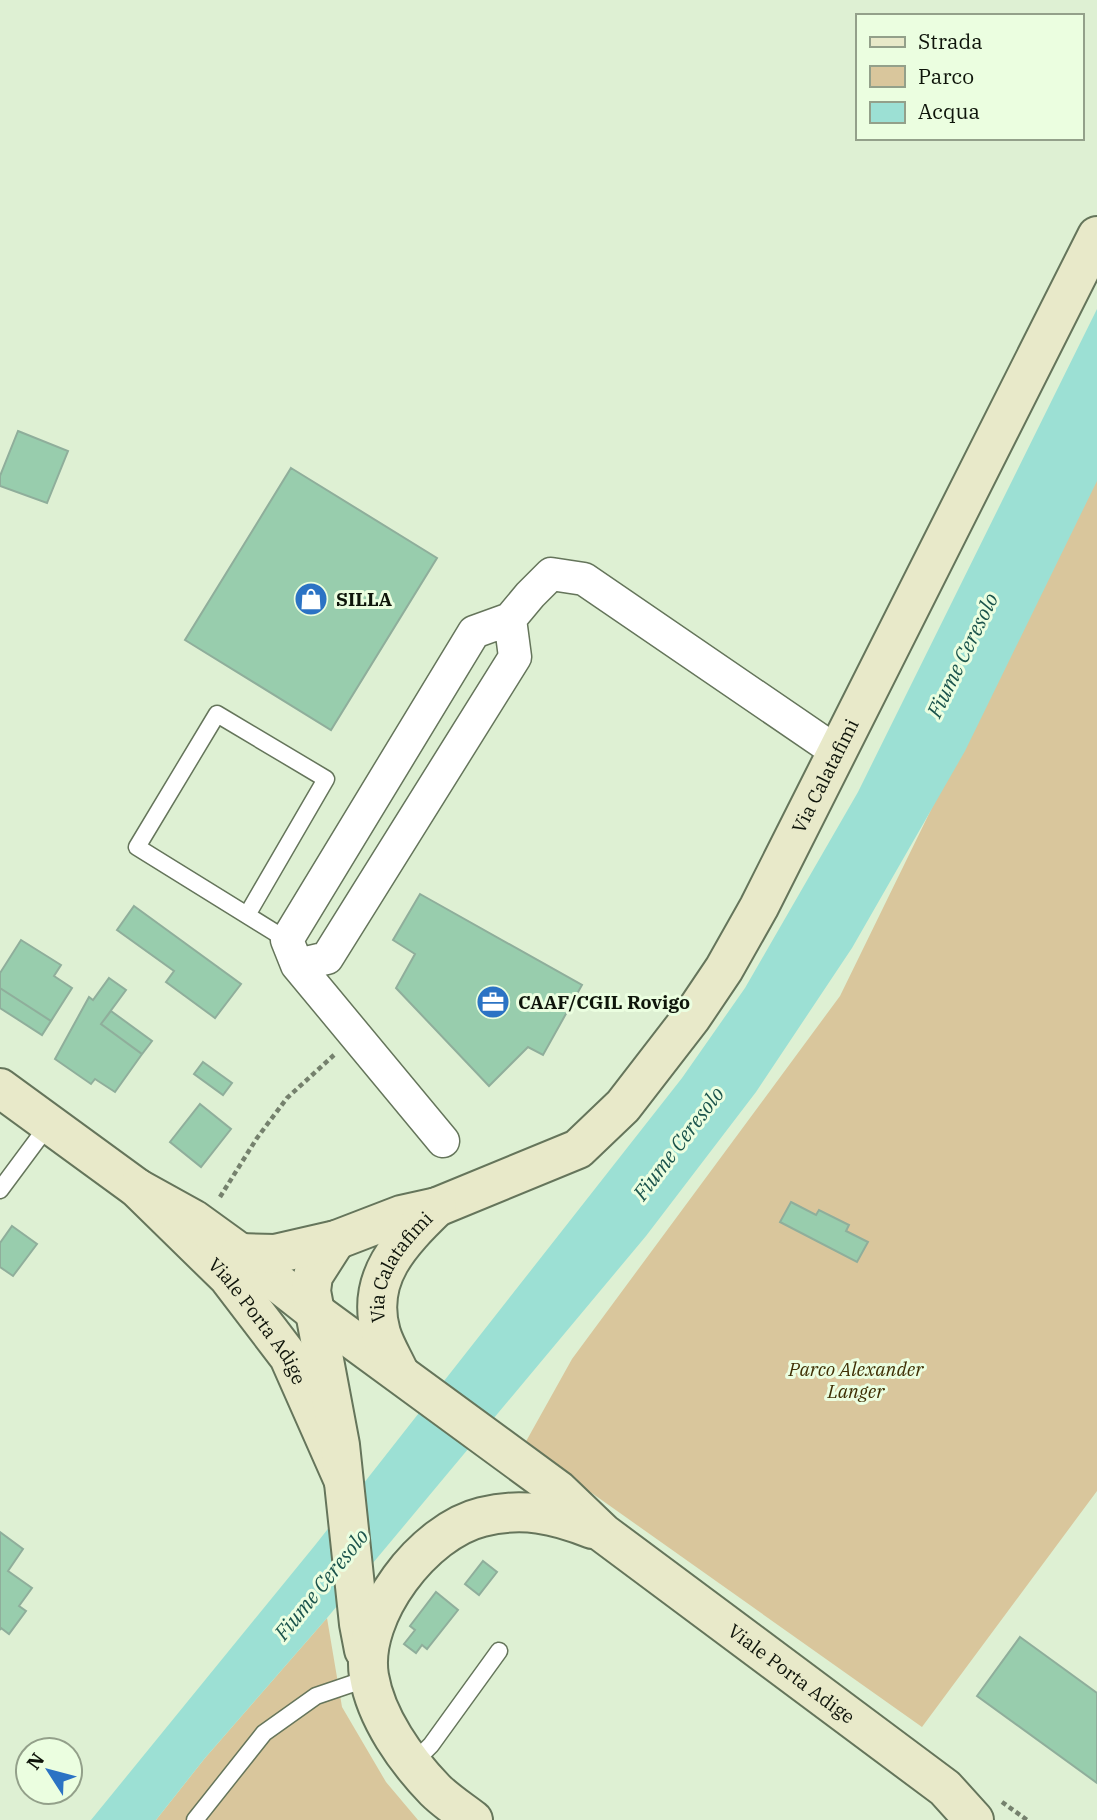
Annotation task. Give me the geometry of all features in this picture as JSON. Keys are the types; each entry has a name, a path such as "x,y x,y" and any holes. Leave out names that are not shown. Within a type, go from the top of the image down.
{"main road":[{"name":"Via Calatafimi","path":"240,1253 275,1254 336,1240 401,1215 437,1207 578,1149 623,1105 691,1018 724,969 810,811 837,752 1097,236"},
{"name":"Viale Porta Adige","path":"0,1087 137,1188 193,1219 558,1490 604,1533 945,1788 974,1820"},
{"name":"Viale Porta Adige","path":"137,1188 228,1277 275,1336 289,1357 342,1479"},
{"name":"Via Calatafimi","path":"399,1372 381,1331 378,1309 381,1280 391,1256 405,1238 437,1207"},
{"path":"316,1312 311,1282 336,1240"},
{"name":"Viale Porta Adige","path":"316,1312 340,1445 359,1624 368,1673 385,1722 412,1764 443,1806 473,1820"},
{"name":"Viale Porta Adige","path":"368,1673 370,1642 376,1620 387,1599 419,1558 459,1525 480,1517 530,1512 562,1517 604,1533"}],"street":[{"path":"292,953 474,632 510,619 551,574 584,579 837,752"},
{"path":"292,953 327,958 515,657 510,619"},
{"path":"292,953 443,1141"}],"lane":[{"path":"247,915 326,779 217,714 137,847 247,915 292,953"},
{"path":"0,1191 49,1124"},
{"path":"412,1764 431,1745 499,1651"},
{"path":"195,1820 264,1733 316,1696 368,1673"}],"path":[{"path":"215,1206 257,1138 287,1098 356,1036"}],"green space":[{"name":"Parco Alexander Langer","path":"1097,470 1097,1491 922,1727 524,1445 572,1359 840,996"},
{"path":"327,1618 342,1707 386,1782 418,1820 156,1820 205,1758"}],"water":[{"name":"Fiume Ceresolo","path":"1097,309 1097,481 965,751 852,948 756,1092 646,1236 327,1618 205,1758 156,1820 91,1820 316,1544 682,1078 745,988 858,792"}],"building":[{"path":"18,431 68,451 47,503 0,486 0,476"},
{"name":"SILLA","path":"291,468 437,558 331,730 185,640"},
{"path":"420,894 582,985 543,1055 528,1047 489,1086 396,988 415,954 393,940"},
{"path":"134,906 241,984 215,1018 166,982 174,971 117,930"},
{"path":"21,940 61,965 54,976 72,988 51,1021 0,988 0,973"},
{"path":"109,978 126,990 101,1024 142,1054 115,1092 95,1079 91,1084 55,1059 89,997 93,1000"},
{"path":"0,988 51,1021 42,1035 0,1008"},
{"path":"111,1011 152,1041 142,1054 101,1024"},
{"path":"203,1062 232,1083 223,1095 194,1074"},
{"path":"200,1104 231,1129 201,1167 170,1142"},
{"path":"791,1202 816,1215 819,1210 849,1225 846,1231 868,1242 857,1262 780,1222"},
{"path":"12,1226 37,1244 13,1276 0,1267 0,1243"},
{"path":"0,1532 23,1549 8,1571 32,1588 19,1606 26,1611 9,1634 1,1628 0,1630"},
{"path":"483,1561 497,1572 479,1595 465,1584"},
{"path":"436,1592 458,1610 427,1649 422,1645 416,1653 404,1644 415,1630 410,1626"},
{"path":"1020,1637 1097,1693 1097,1783 977,1696"}],"place":[{"name":"SILLA","path":"311,599"},
{"name":"CAAF/CGIL Rovigo","path":"493,1002"}]}
